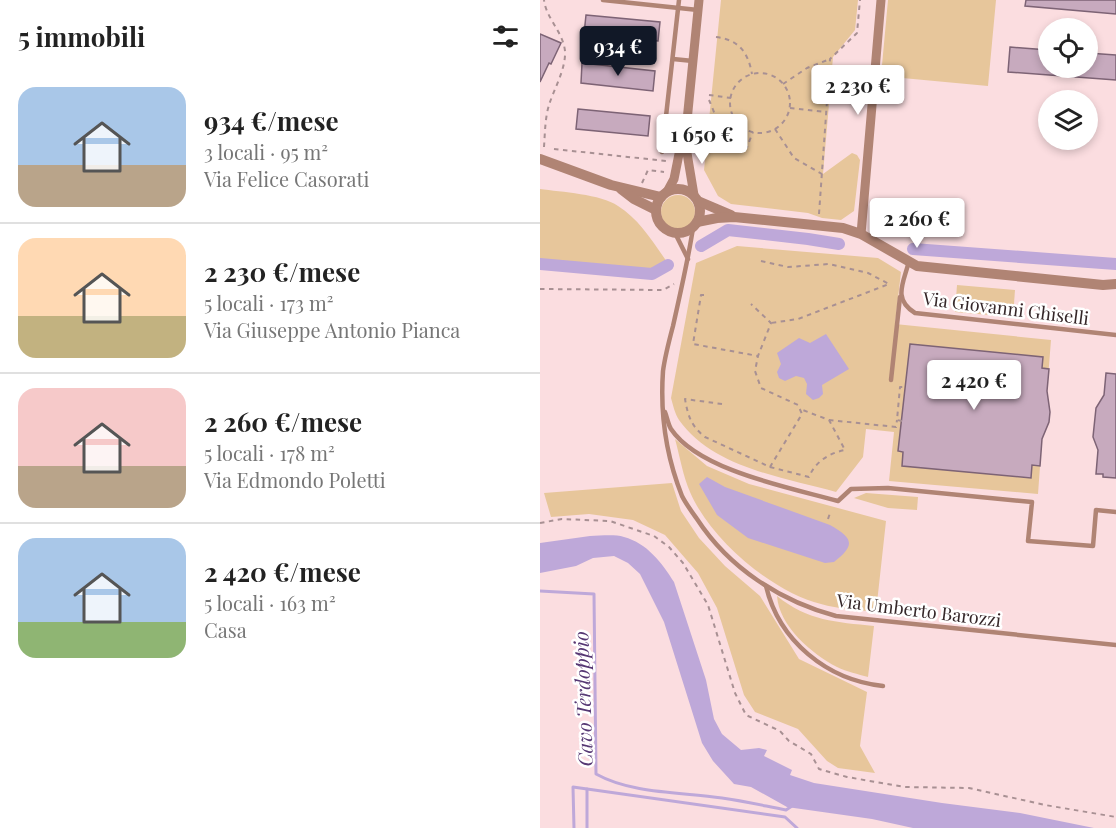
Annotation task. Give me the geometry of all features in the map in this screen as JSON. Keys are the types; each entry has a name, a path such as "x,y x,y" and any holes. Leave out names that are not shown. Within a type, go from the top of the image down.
{"street":[{"path":"861,234 881,0"},
{"path":"695,225 700,216 685,141 699,5"},
{"path":"685,141 680,149 674,179 656,210 660,224 675,233 686,232 695,225 717,218 734,217 843,228 861,234 917,266 1103,285 1116,284"},
{"path":"540,159 621,189 664,194 681,189 734,217"},
{"path":"621,189 634,199 656,210"},
{"path":"1103,285 1116,291"}],"lane":[{"path":"603,0 678,8 699,5"},
{"path":"662,152 679,0"},
{"path":"673,59 693,61"},
{"name":"Via Umberto Barozzi","path":"695,225 664,368 662,404 666,444 683,498 707,534 731,561 766,586 815,610 836,616 1116,645"},
{"path":"675,233 688,260"},
{"name":"Via Giovanni Ghiselli","path":"909,261 900,296 904,305 915,312 1116,335"},
{"path":"891,380 900,296"},
{"path":"662,404 671,429 689,446 720,466 749,477 838,501 851,489 888,488 1032,502 1028,540 1093,546 1096,510 1116,512"},
{"path":"766,586 770,603 780,621 804,652 825,667 850,679 883,686"}],"path":[{"path":"544,0 545,8 557,28 565,52 561,73 548,108 544,147"},
{"path":"783,84 807,68 830,59 857,33 860,0"},
{"path":"716,37 728,38 742,49 748,56 752,74"},
{"path":"818,217 830,59"},
{"path":"752,74 769,75 783,84 790,99 790,108 787,116 775,129 767,132 753,132 742,128 732,114 731,98 738,83 752,74"},
{"path":"710,95 731,98"},
{"path":"709,100 728,141 734,147 739,149 747,147 753,132"},
{"path":"790,108 827,112"},
{"path":"775,129 794,158 822,174"},
{"path":"554,149 672,161"},
{"path":"640,187 648,170 665,172"},
{"path":"761,261 788,267 829,264 868,273 889,284 798,319 771,323"},
{"path":"540,289 663,290 684,277"},
{"path":"704,295 701,295 693,344 758,356"},
{"path":"751,304 771,323"},
{"path":"770,467 802,414 798,405 762,388 755,371 758,356 771,323"},
{"path":"800,409 829,420 896,427 900,387 906,387"},
{"path":"899,396 904,397"},
{"path":"722,404 685,399 689,420 705,437 770,467 809,477 816,464 838,451 845,450 829,420"},
{"path":"898,404 904,405"},
{"path":"897,412 903,413"},
{"path":"897,420 902,421"},
{"path":"828,519 830,513"},
{"path":"540,523 562,519 610,521 654,536 669,547 683,563 708,605 735,693 746,715 780,731 789,741 811,754 819,770 905,786 969,788 1045,805 1116,817"}],"shaded area":[{"path":"721,0 858,0 855,30 833,57 823,174 852,153 860,160 854,211 841,220 822,218 808,213 731,204 718,196 704,170"},
{"path":"888,0 996,0 988,86 881,76"},
{"path":"540,189 591,196 618,206 639,224 667,262 643,274 540,261"},
{"path":"678,195 690,200 695,212 690,224 678,229 666,224 661,212 666,200"},
{"path":"737,246 878,258 901,272 895,324 1051,340 1047,391 1049,422 1042,439 1038,494 889,481 894,432 866,429 863,457 836,492 750,468 710,449 693,436 679,420 671,398 696,263"},
{"path":"957,285 1015,290 1013,317 955,312"},
{"path":"826,334 849,369 822,385 823,394 813,400 806,394 807,384 804,378 796,376 785,381 779,378 777,372 781,364 777,353 799,338 810,343"},
{"path":"675,439 707,466 749,484 886,521 876,612 834,607 802,598 763,576 745,561 727,545 699,510 683,473"},
{"path":"707,477 725,487 830,525 847,538 849,542 846,551 834,562 825,563 748,538 717,515 699,484"},
{"path":"672,483 681,511 699,538 725,566 760,596 799,659 867,692 860,746 875,773 838,768 827,761 798,729 755,712 744,695 717,608 698,573 665,535 633,520 589,514 551,517 544,493"},
{"path":"866,493 918,497 917,510 888,508 854,498"},
{"path":"590,536 624,537 640,544 659,561 674,582 706,680 714,719 722,734 741,750 759,748 767,750 764,756 792,770 790,775 814,783 1020,813 1094,828 913,828 872,819 787,807 751,787 734,784 713,761 702,743 664,622 640,574 628,563 614,556 593,558 576,566 540,573 540,543"},
{"path":"777,596 800,611 823,619 874,626 868,677 837,667 808,647 790,628 779,607"}],"building":[{"path":"1026,0 1116,0 1116,14 1025,6"},
{"path":"586,15 660,22 658,41 645,40 645,42 584,34"},
{"path":"540,34 561,43 540,82"},
{"path":"1010,47 1038,49 1038,74 1008,72"},
{"path":"1098,54 1116,55 1116,80 1089,78 1098,78"},
{"path":"582,63 655,71 653,91 581,83"},
{"path":"578,109 650,116 648,136 576,129"},
{"path":"910,344 1043,357 1042,368 1049,369 1047,391 1050,412 1049,422 1042,439 1040,466 1032,465 1031,478 902,466 903,452 898,451"},
{"path":"1106,373 1116,374 1116,478 1096,474 1098,450 1093,437 1096,408 1104,395"}],"waterway":[{"path":"701,246 728,230 839,244"},
{"path":"913,249 1116,264"},
{"path":"540,264 652,274 668,265"},
{"name":"Cavo Terdoppio","path":"540,591 594,594 596,774 610,781 641,789 722,798 786,810 792,806"},
{"path":"574,828 573,787 785,817 797,828"},
{"path":"587,789 587,828"}]}
